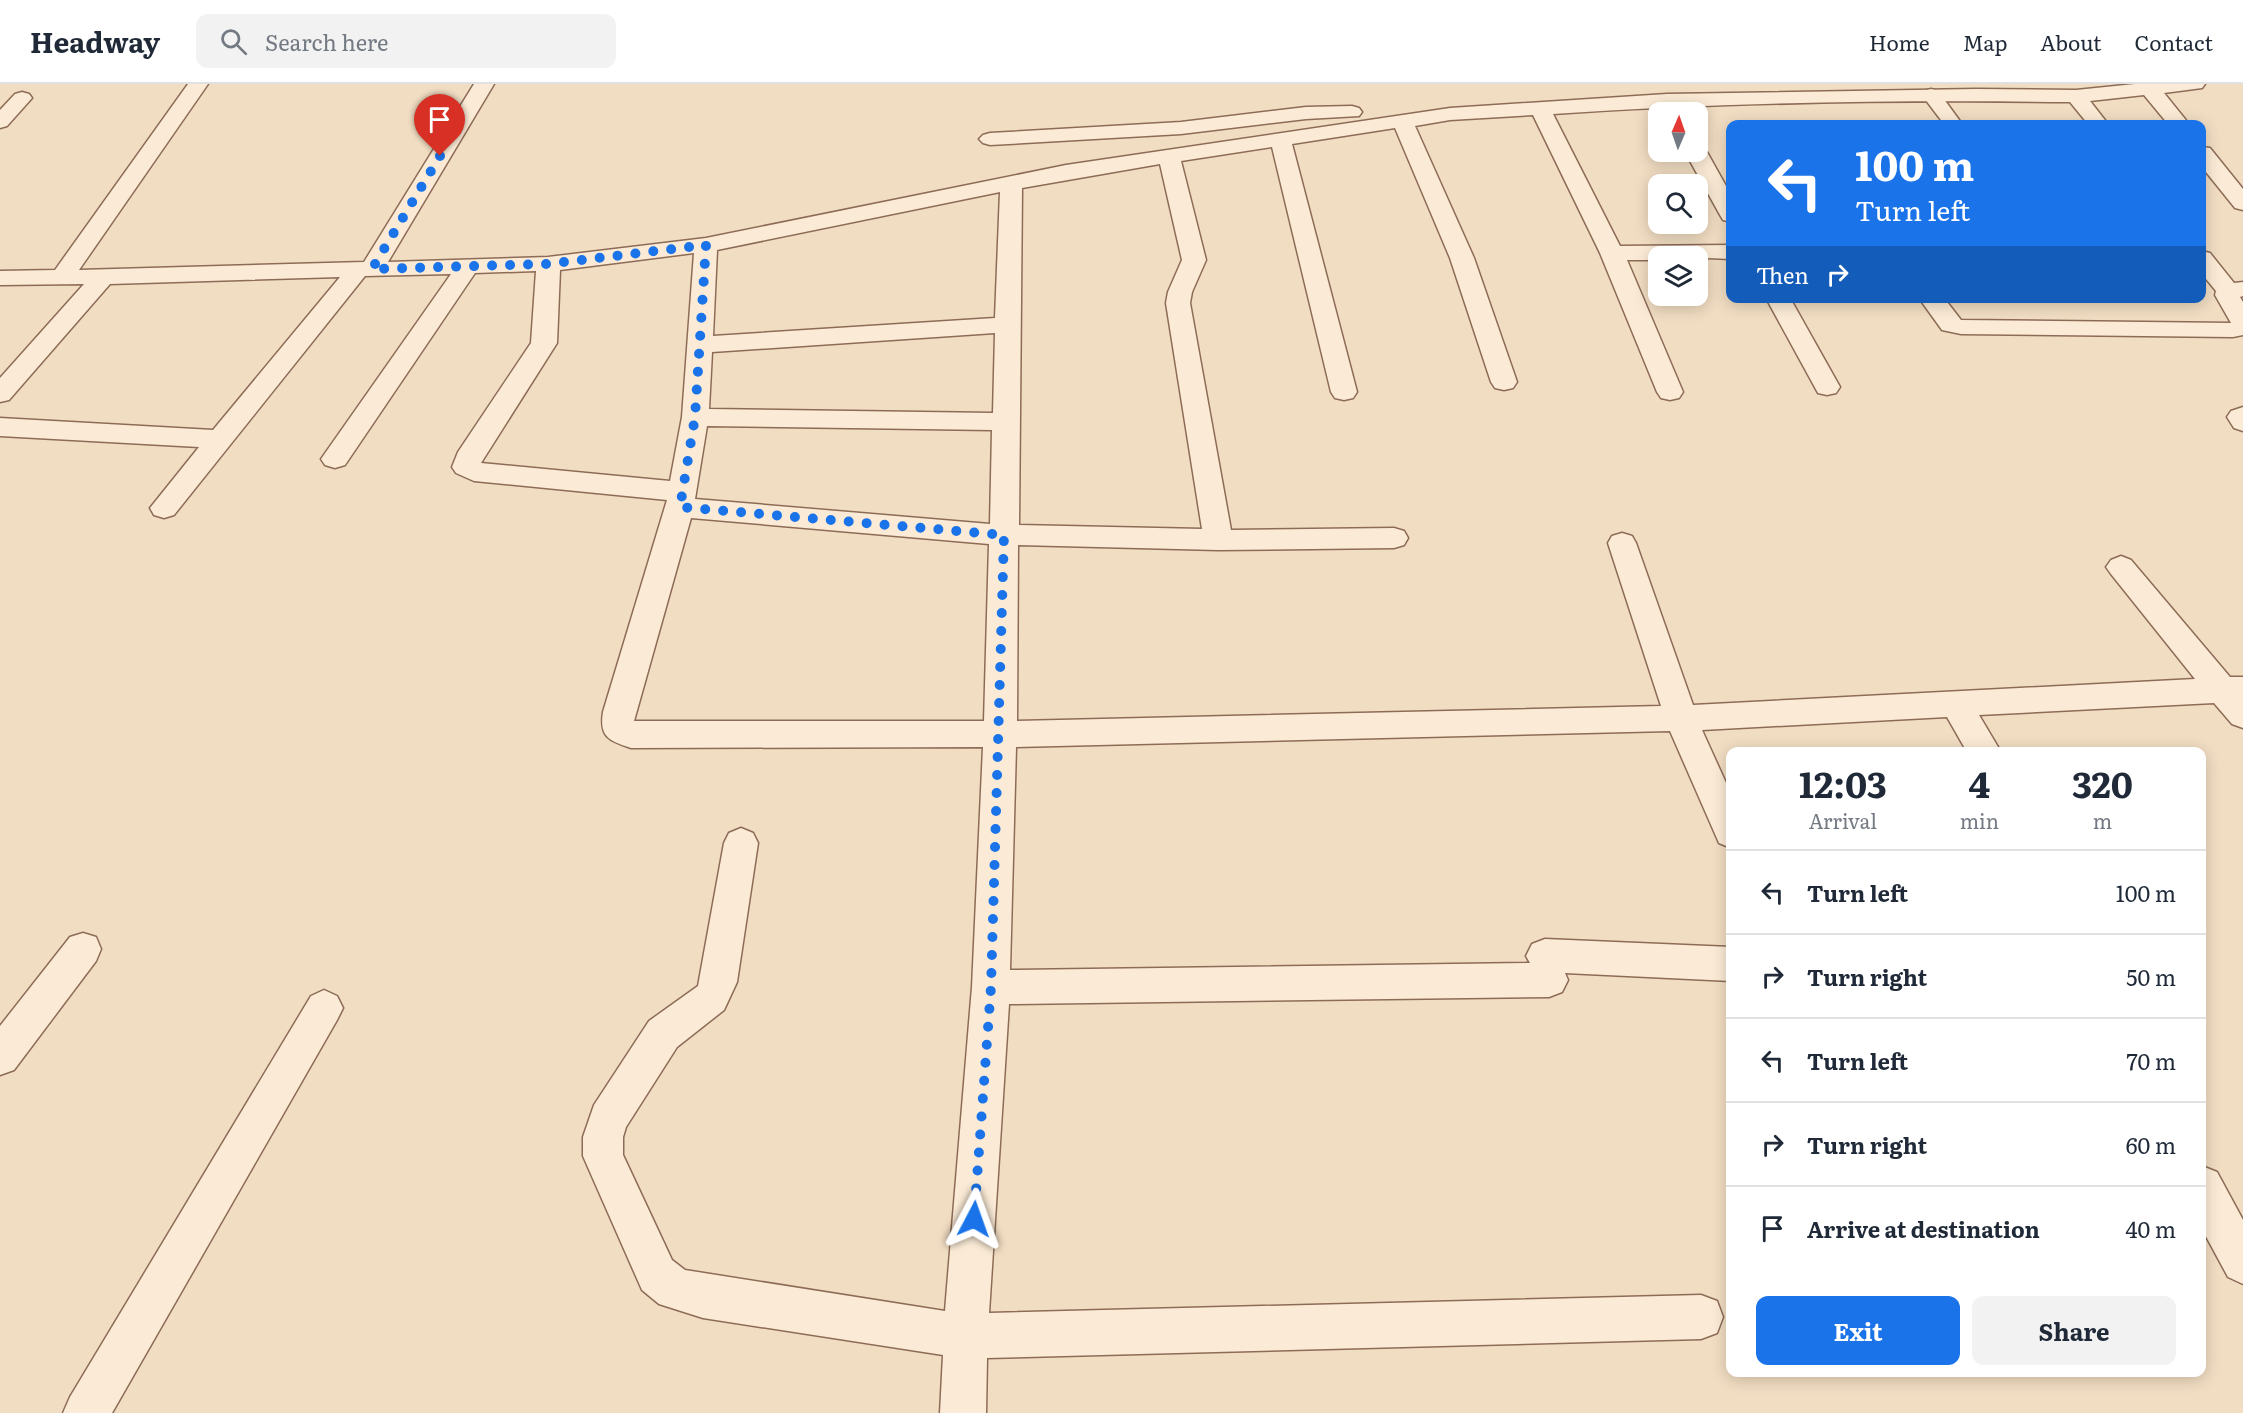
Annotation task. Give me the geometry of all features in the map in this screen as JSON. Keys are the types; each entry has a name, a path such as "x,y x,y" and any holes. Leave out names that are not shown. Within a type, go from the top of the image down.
{"street":[{"path":"62,277 198,84"},
{"path":"164,508 366,269 484,84"},
{"path":"1708,106 1797,107 1972,89 2076,96 2147,86 2195,84"},
{"path":"2147,86 2176,120"},
{"path":"990,139 1181,128 1306,113 1352,112 1402,122 1450,114 1540,108 1641,93 1662,102"},
{"path":"2076,96 2095,120"},
{"path":"0,122 22,98"},
{"path":"1540,108 1612,253 1670,392"},
{"path":"0,278 548,264 706,245 1066,172 1281,141 1352,112"},
{"path":"1402,122 1462,258 1504,381"},
{"path":"1281,141 1344,392"},
{"path":"1169,157 1194,260 1193,267 1178,296 1178,303 1218,540"},
{"path":"2206,158 2243,203"},
{"path":"1702,162 1726,206"},
{"path":"963,1413 965,1336 991,987 1011,183"},
{"path":"706,245 695,417 681,499 619,712 617,727 631,735 999,734 1681,718 2233,690"},
{"path":"1612,253 1726,252"},
{"path":"1935,303 1951,325 1961,327 2233,330 2242,328 2243,324 2227,296 2235,290 2206,262"},
{"path":"548,264 544,343 468,458 466,467 474,472 681,499 1004,535 1218,540 1394,538"},
{"path":"335,459 468,266"},
{"path":"0,394 103,277"},
{"path":"1781,303 1827,387"},
{"path":"699,345 1007,325"},
{"path":"2243,416 2240,417 2243,422"},
{"path":"695,417 1004,422"},
{"path":"0,427 220,439"},
{"path":"1622,543 1681,718 1726,822"},
{"path":"2121,567 2233,690 2243,716"},
{"path":"1954,704 1982,747"},
{"path":"741,843 718,982 711,998 663,1034 608,1119 603,1137 603,1156 657,1275 674,1289 703,1296 965,1336 1701,1317"},
{"path":"0,1057 83,950"},
{"path":"991,987 1726,964"},
{"path":"86,1413 324,1008"},
{"path":"2206,1194 2243,1262"}],"lane":[{"path":"1931,95 1950,120"}],"route":[{"path":"440,156 372,269 548,264 706,245 695,417 680,507 1004,535 991,987 974,1219"}]}
